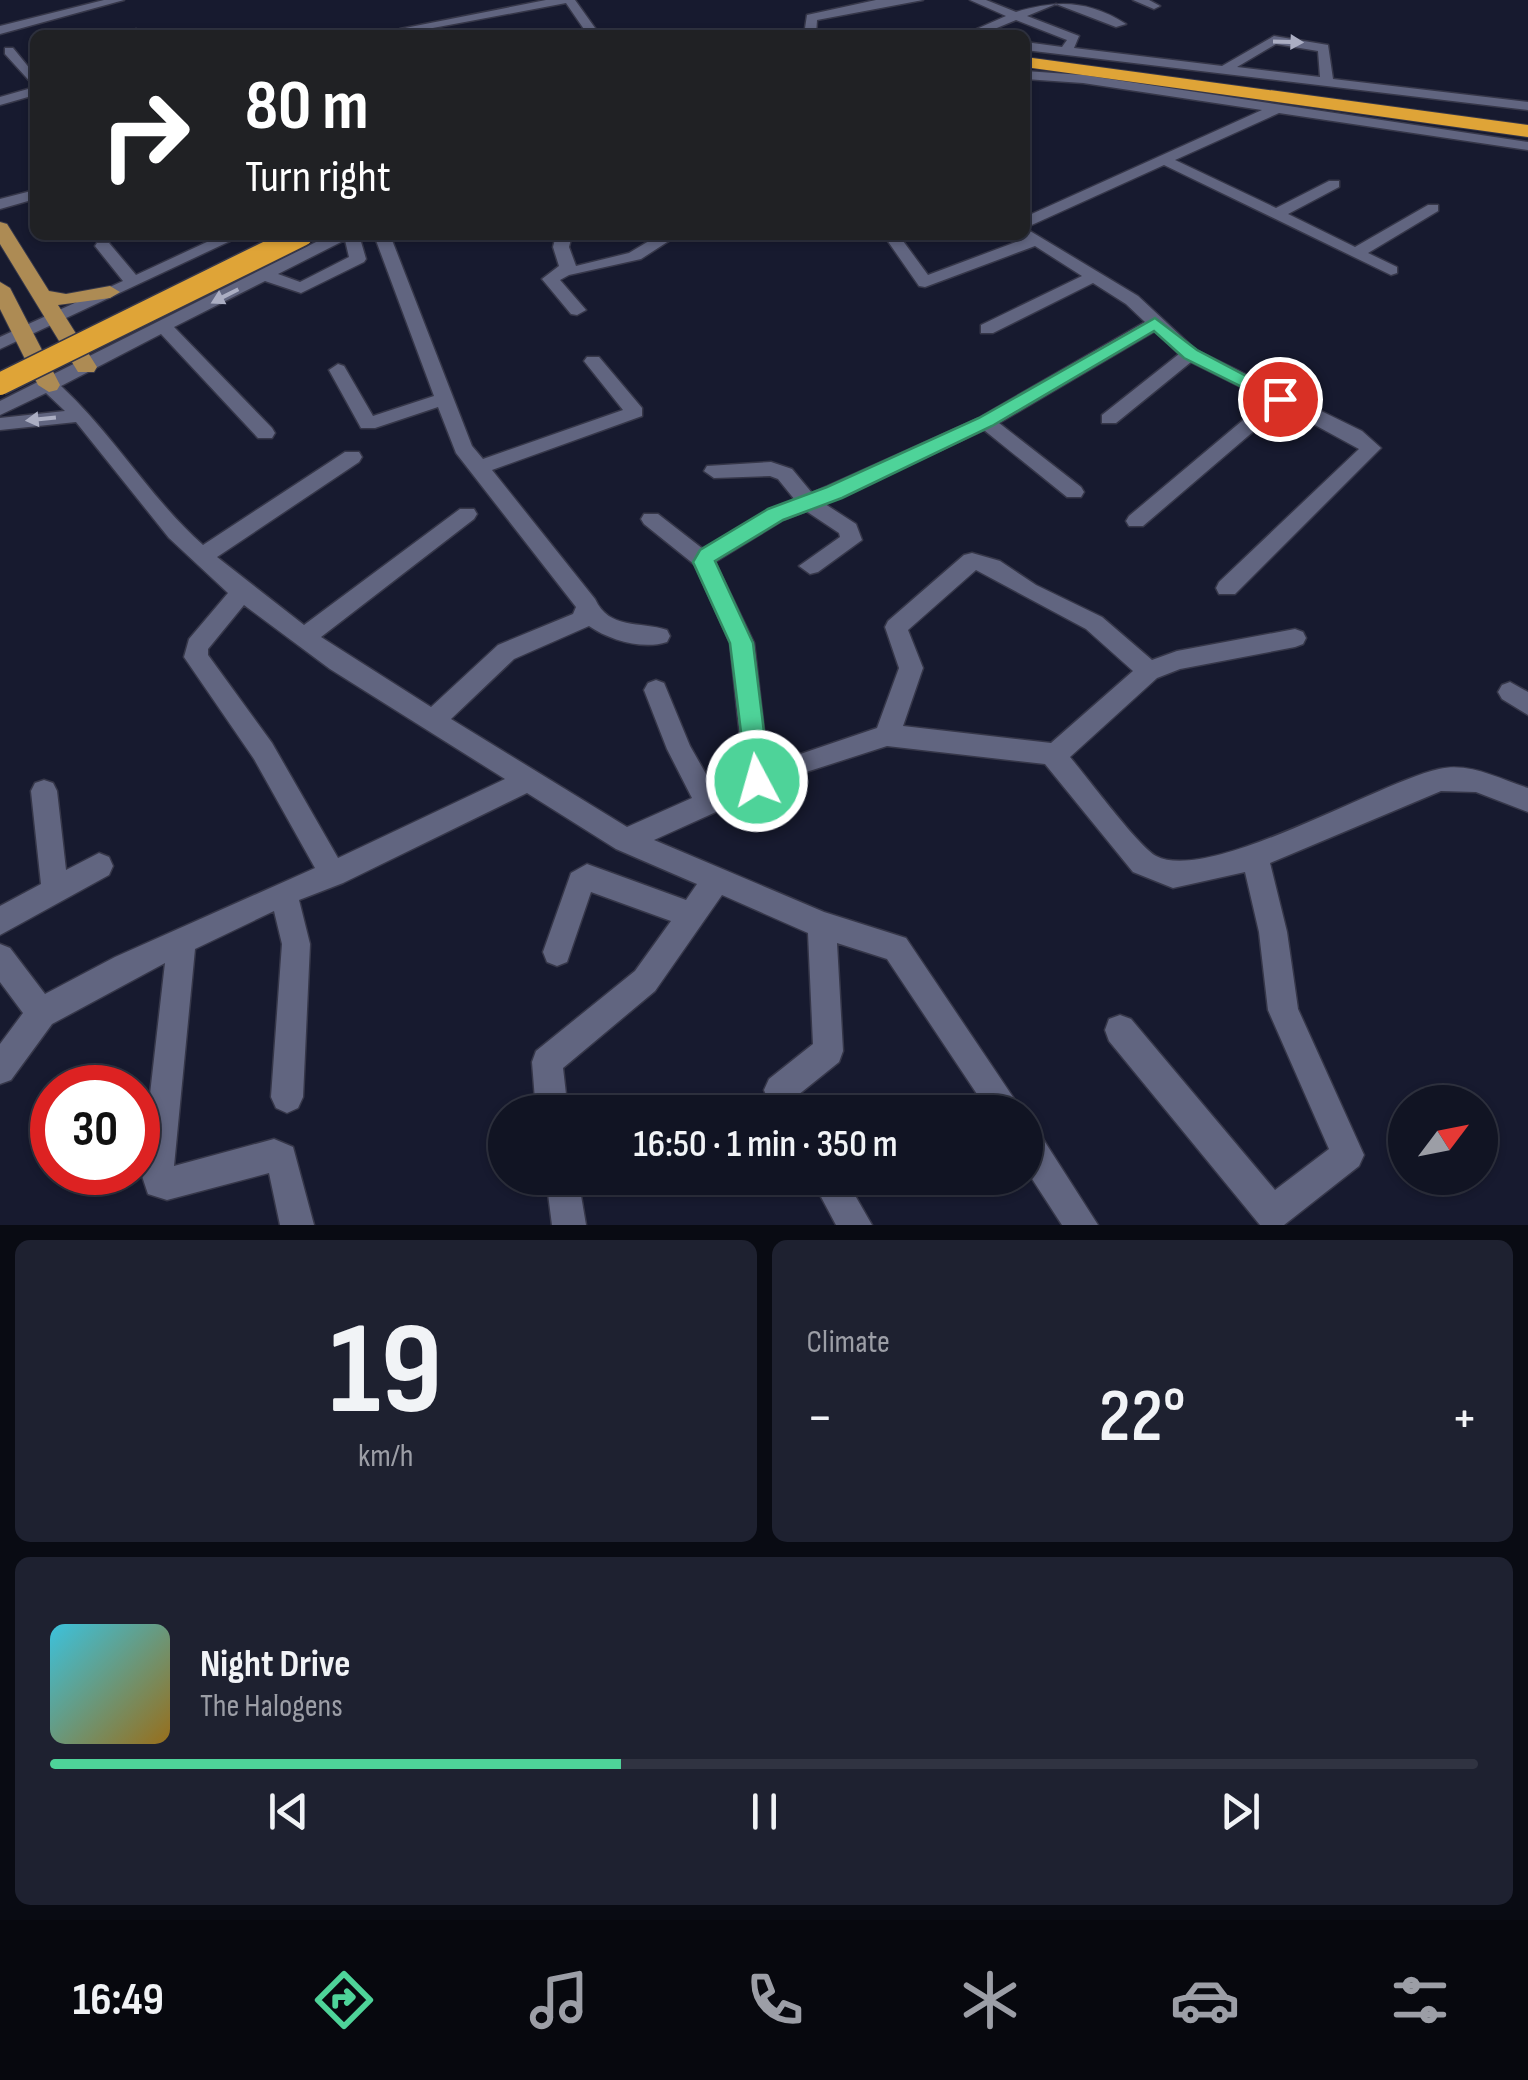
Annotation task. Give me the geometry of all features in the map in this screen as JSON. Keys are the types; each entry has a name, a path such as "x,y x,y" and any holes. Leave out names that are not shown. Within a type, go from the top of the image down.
{"highway":[{"path":"1030,51 1528,117"},
{"path":"1030,63 1528,130"},
{"path":"1276,77 1298,86"},
{"path":"1286,108 1319,102"},
{"path":"0,362 252,240"},
{"path":"0,384 292,240"}],"main road":[{"path":"0,228 86,367"},
{"path":"0,288 49,385"},
{"path":"40,296 66,300 110,292"}],"street":[{"path":"0,30 60,21 118,0"},
{"path":"810,30 811,18 878,3 917,0"},
{"path":"976,0 1075,39 1066,50"},
{"path":"981,30 1055,0 1120,24"},
{"path":"1139,0 1154,6"},
{"path":"406,29 452,21 480,21 572,1 591,30"},
{"path":"452,21 456,30"},
{"path":"1224,70 1282,39 1324,48 1327,83"},
{"path":"4,48 30,77"},
{"path":"1030,50 1066,50 1528,106"},
{"path":"1030,76 1286,108 1528,146"},
{"path":"0,101 30,93"},
{"path":"1030,221 1286,108"},
{"path":"1164,160 1392,270"},
{"path":"1276,214 1334,184"},
{"path":"0,204 30,195"},
{"path":"1356,253 1433,208"},
{"path":"1031,237 1132,300 1190,354 1366,442 1370,454 1226,588"},
{"path":"0,344 224,240"},
{"path":"0,409 332,240"},
{"path":"264,275 296,288 308,286 358,259 352,240"},
{"path":"384,240 463,448 587,605 588,612 613,631 658,636"},
{"path":"563,240 568,268 574,271 630,258 661,240"},
{"path":"895,240 925,282 1024,240"},
{"path":"103,246 133,282"},
{"path":"568,268 550,278 577,310"},
{"path":"986,329 1094,276"},
{"path":"704,562 768,518 808,504 986,422 1155,323"},
{"path":"164,327 265,433"},
{"path":"1109,419 1190,354"},
{"path":"478,468 636,412 594,360"},
{"path":"81,415 86,367"},
{"path":"338,370 368,424 444,400"},
{"path":"49,385 81,415 176,534 242,592 304,637 625,840 822,925 887,942 906,958 996,1095"},
{"path":"1136,521 1280,399"},
{"path":"0,424 81,415"},
{"path":"986,422 1074,492"},
{"path":"202,556 352,457"},
{"path":"714,471 771,469 785,474 808,504 852,534 851,540 810,566"},
{"path":"304,637 467,514"},
{"path":"651,519 704,562 742,643 757,781"},
{"path":"887,735 911,668 896,627 972,561 992,567 1028,591 1094,623 1149,671"},
{"path":"242,592 196,646 196,658 263,752 333,874"},
{"path":"433,721 506,652 581,620 588,612"},
{"path":"1054,756 1149,671 1177,660 1295,638"},
{"path":"656,690 680,749 708,802"},
{"path":"625,840 794,765 887,735 1040,750 1054,756 1142,863 1172,875 1255,857 1440,780 1463,776 1528,800"},
{"path":"0,1069 42,1013 182,940 333,874 529,780"},
{"path":"44,792 55,890"},
{"path":"1120,1030 1270,1221 1348,1155 1283,1010 1273,932 1255,857"},
{"path":"0,921 100,866"},
{"path":"557,952 580,882 587,877 692,916"},
{"path":"550,1095 547,1062 645,981 718,880"},
{"path":"284,893 296,944 287,1097"},
{"path":"782,1095 780,1090 825,1057 830,1043 822,925"},
{"path":"182,940 157,1173 160,1182 274,1155 282,1158 297,1225"},
{"path":"0,958 42,1013"},
{"path":"1043,1167 1081,1225"},
{"path":"565,1195 569,1225"},
{"path":"837,1195 855,1225"}],"route":[{"path":"757,781 742,643 706,569 704,562 708,556 776,514 808,504 986,422 1155,323 1190,354 1280,399"}]}
